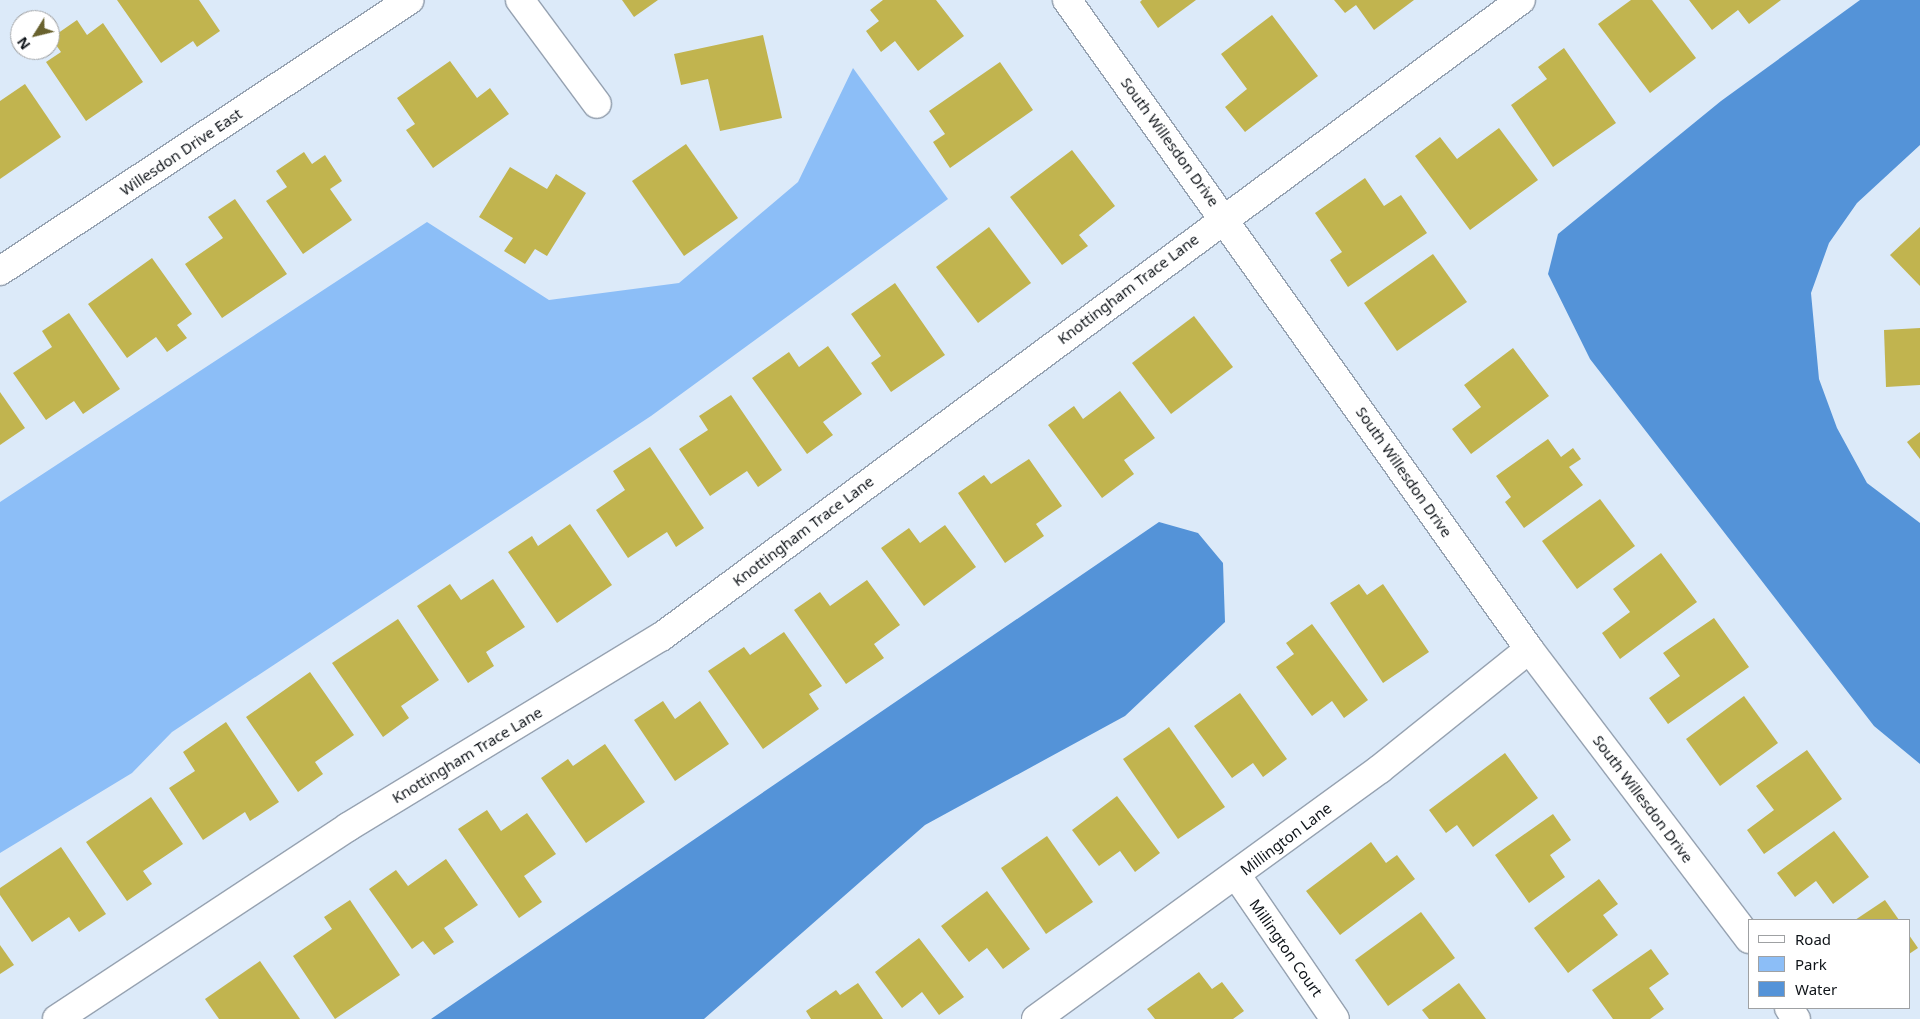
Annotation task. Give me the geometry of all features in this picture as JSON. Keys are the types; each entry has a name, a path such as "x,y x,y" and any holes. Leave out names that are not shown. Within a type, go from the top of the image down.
{"street":[{"name":"Willesdon Drive East","path":"0,271 409,0"},
{"path":"520,0 597,104"},
{"name":"South Willesdon Drive","path":"1067,0 1225,217 1529,649 1748,938"},
{"name":"Knottingham Trace Lane","path":"57,1019 348,827 661,637 1518,1"},
{"name":"Millington Lane","path":"1036,1019 1237,876 1380,769 1529,649"},
{"name":"Millington Court","path":"1237,876 1335,1019"}],"green space":[{"path":"853,68 948,199 651,416 172,732 132,773 0,853 0,502 427,222 549,300 679,283 798,182"}],"water":[{"path":"1860,0 1920,0 1920,145 1857,203 1829,243 1811,293 1819,379 1837,428 1867,483 1920,523 1920,764 1874,726 1590,359 1548,274 1558,234 1721,101"},
{"path":"1159,522 1198,533 1223,563 1225,622 1125,716 925,825 704,1019 431,1019"}],"building":[{"path":"117,0 199,0 220,31 197,47 193,41 161,63"},
{"path":"622,0 658,0 634,17"},
{"path":"883,0 936,0 964,36 918,71 895,41 881,52 866,31 879,21 870,10"},
{"path":"1142,0 1196,0 1158,28 1140,2"},
{"path":"1334,0 1414,0 1374,30 1356,5 1345,13"},
{"path":"1631,0 1652,0 1696,58 1650,93 1598,24"},
{"path":"1689,0 1781,0 1749,24 1738,10 1712,30"},
{"path":"1272,15 1318,76 1245,132 1225,107 1247,89 1221,54"},
{"path":"77,20 87,35 103,23 143,82 86,121 46,62 49,60 60,60 60,32"},
{"path":"763,35 782,118 720,131 708,79 681,85 674,54"},
{"path":"1564,48 1616,123 1553,167 1511,105 1547,79 1538,67"},
{"path":"450,61 477,98 490,88 509,114 433,168 406,130 415,124 397,98"},
{"path":"1000,62 1033,110 950,168 933,142 945,134 929,111"},
{"path":"25,84 61,137 0,179 0,101"},
{"path":"1499,128 1538,180 1470,230 1415,156 1440,137 1457,159"},
{"path":"686,144 738,218 684,256 632,181"},
{"path":"1072,150 1115,206 1079,235 1088,246 1062,265 1010,197"},
{"path":"304,152 312,164 325,155 342,181 330,189 352,220 303,254 266,201 287,187 276,171"},
{"path":"510,167 547,189 556,174 586,193 547,256 535,249 525,264 504,251 513,238 479,217"},
{"path":"1365,178 1384,206 1401,195 1427,233 1348,287 1330,260 1342,252 1315,213"},
{"path":"235,199 287,274 222,318 185,264 223,238 208,217"},
{"path":"989,227 1031,283 978,323 936,267"},
{"path":"1920,227 1920,286 1890,255"},
{"path":"1433,254 1467,302 1397,351 1364,303"},
{"path":"152,258 192,314 177,325 187,338 167,352 156,337 127,358 88,304"},
{"path":"895,283 945,355 891,392 871,363 881,356 851,314"},
{"path":"69,313 120,389 83,414 74,401 46,420 13,373 52,347 42,331"},
{"path":"1194,316 1233,367 1171,414 1132,363"},
{"path":"1920,328 1920,385 1886,387 1884,330"},
{"path":"828,346 862,394 823,422 833,435 807,454 752,378 789,352 799,367"},
{"path":"1513,348 1549,396 1471,454 1452,429 1481,407 1464,385"},
{"path":"1120,391 1155,438 1124,460 1134,474 1102,498 1048,425 1074,406 1083,419"},
{"path":"0,392 25,428 0,445"},
{"path":"731,395 782,470 758,487 747,471 710,496 679,449 708,430 699,416"},
{"path":"1920,432 1920,459 1907,442"},
{"path":"1548,439 1561,457 1573,448 1581,459 1569,467 1583,485 1524,528 1505,502 1511,497 1496,476"},
{"path":"650,447 704,528 676,547 667,532 628,558 596,510 625,490 613,471"},
{"path":"1029,459 1062,506 1036,524 1044,536 1005,563 958,493 984,475 991,484"},
{"path":"1600,499 1635,546 1577,589 1542,541"},
{"path":"570,524 612,585 557,623 508,552 532,536 538,546"},
{"path":"945,525 976,567 924,606 881,548 909,528 920,543"},
{"path":"1661,553 1697,602 1620,659 1602,633 1630,612 1613,589"},
{"path":"493,579 525,627 486,652 494,666 468,683 417,606 450,584 461,600"},
{"path":"867,580 900,625 874,644 884,658 846,684 794,610 820,592 830,606"},
{"path":"1359,584 1367,595 1383,584 1429,652 1383,683 1330,603"},
{"path":"1714,618 1749,667 1668,724 1649,698 1680,676 1663,653"},
{"path":"398,619 439,680 401,706 409,718 383,737 332,663"},
{"path":"1312,624 1368,700 1344,718 1332,701 1312,716 1276,667 1294,654 1286,643"},
{"path":"784,632 822,686 809,694 819,709 763,749 708,671 744,647 750,655"},
{"path":"310,672 354,735 315,762 323,774 298,792 246,717"},
{"path":"1240,693 1287,759 1263,777 1253,763 1232,778 1194,726"},
{"path":"1744,696 1778,743 1720,786 1686,739"},
{"path":"663,701 675,719 700,701 729,744 675,781 634,720"},
{"path":"226,722 279,802 250,821 245,812 203,840 169,788 195,771 183,752"},
{"path":"1169,727 1225,807 1178,839 1123,759"},
{"path":"605,744 645,802 586,843 541,778 568,759 573,766"},
{"path":"1807,750 1842,799 1764,854 1747,830 1774,810 1756,786"},
{"path":"1505,753 1538,798 1473,847 1457,825 1446,833 1429,810"},
{"path":"1117,796 1160,853 1135,872 1120,851 1099,866 1072,830"},
{"path":"151,797 183,844 143,871 152,884 127,901 86,842"},
{"path":"487,810 501,831 527,813 556,854 524,876 542,902 519,918 458,829"},
{"path":"1553,814 1571,840 1550,855 1565,877 1529,903 1495,855"},
{"path":"1834,831 1869,877 1833,904 1816,881 1795,897 1777,873"},
{"path":"1047,836 1093,902 1046,934 1001,868"},
{"path":"1371,842 1386,863 1397,855 1415,879 1340,935 1306,891"},
{"path":"61,847 106,914 79,932 69,917 32,942 0,895 0,888"},
{"path":"446,859 478,905 444,928 454,942 434,955 423,941 412,949 369,889 396,870 408,886"},
{"path":"1599,879 1618,904 1603,915 1618,935 1568,973 1534,928"},
{"path":"987,891 1030,949 1003,969 987,948 969,962 941,926"},
{"path":"350,900 400,975 335,1019 293,956 332,929 324,917"},
{"path":"1885,900 1898,919 1856,919"},
{"path":"1421,912 1455,958 1388,1006 1355,960"},
{"path":"1910,936 1918,948 1910,953"},
{"path":"919,938 964,997 939,1015 922,992 902,1008 875,972"},
{"path":"0,945 14,965 0,974"},
{"path":"1651,949 1669,974 1649,988 1664,1009 1650,1019 1613,1019 1592,990"},
{"path":"260,961 300,1019 219,1019 205,999"},
{"path":"1199,972 1212,989 1222,982 1244,1011 1233,1019 1155,1019 1147,1009"},
{"path":"858,983 883,1019 811,1019 806,1011 836,990 840,995"},
{"path":"1459,983 1486,1019 1429,1019 1422,1010"}]}
